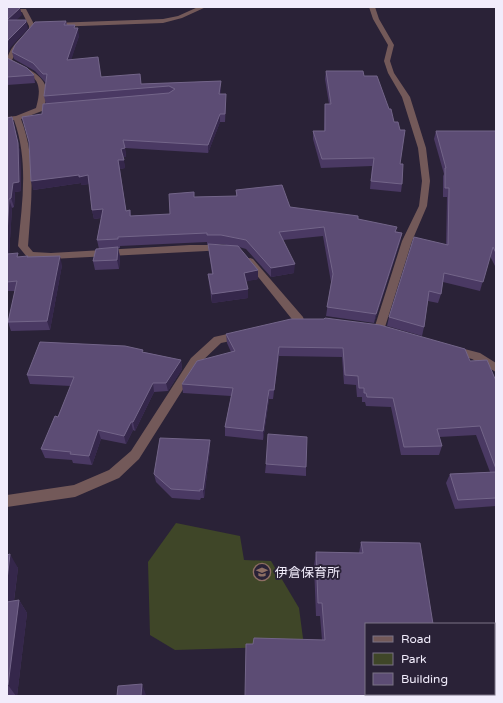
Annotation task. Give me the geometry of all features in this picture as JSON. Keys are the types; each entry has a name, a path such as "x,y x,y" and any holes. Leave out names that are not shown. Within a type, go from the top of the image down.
{"street":[{"path":"47,25 163,21 180,17 203,7"},
{"path":"372,7 376,18 391,45 388,61 391,73 406,97 420,141 426,181 423,206 406,241 379,329"},
{"path":"7,10 24,10 32,26 32,30 13,51 8,61 38,76 43,85 43,109 17,118 7,119"},
{"path":"32,26 40,26"},
{"path":"17,118 24,133 29,166 23,246 30,255 51,256 190,248 221,248 239,251 304,320 284,324"},
{"path":"364,327 379,329 401,335"},
{"path":"7,501 75,491 114,474 135,455 195,361 218,340 254,331"},
{"path":"446,348 476,356 496,368"}],"green space":[{"path":"176,523 240,536 244,560 271,561 299,608 304,646 175,650 150,635 148,562"}],"building":[{"path":"7,7 20,7 20,8 7,20"},
{"path":"7,20 26,20 26,22 8,40 7,43"},
{"path":"66,21 64,25 75,25 74,28 78,28 67,60 98,57 101,77 140,74 141,84 221,81 219,94 226,94 225,114 220,114 208,145 123,140 125,148 121,149 124,160 118,160 126,211 130,210 130,216 170,214 169,194 194,192 194,197 237,196 236,190 282,185 290,207 358,216 358,219 397,227 395,232 402,233 376,314 327,307 333,274 324,227 279,232 295,264 271,268 246,240 221,235 207,235 207,233 118,237 118,239 97,240 103,209 92,210 88,175 31,181 29,142 22,117 42,114 43,104 169,93 175,89 169,86 44,96 47,74 43,74 33,63 12,52 15,45 35,22"},
{"path":"7,58 27,68 34,75 7,77"},
{"path":"326,71 363,71 364,76 377,76 389,109 391,109 394,122 398,122 400,130 405,130 400,164 403,164 402,184 371,181 374,158 322,159 313,131 325,131 325,104 331,104"},
{"path":"12,117 18,143 19,182 13,183 11,198 9,199 7,235 7,118"},
{"path":"436,131 496,131 496,253 493,247 483,282 444,273 441,294 429,291 424,327 389,317 414,237 448,245 449,188 445,188 446,168"},
{"path":"208,244 238,246 258,270 244,273 248,289 212,294 208,274 213,274"},
{"path":"118,247 117,260 93,261 96,249"},
{"path":"18,253 17,257 60,256 47,321 8,322 17,281 7,282 7,254"},
{"path":"325,318 380,325 465,349 470,361 487,360 496,381 496,469 480,426 437,429 442,446 404,447 393,398 367,397 366,393 364,393 364,388 359,388 358,376 345,375 343,348 279,347 274,390 269,390 263,431 225,427 233,388 182,384 197,361 235,351 226,334 291,319"},
{"path":"40,342 125,346 143,350 142,352 181,360 166,383 153,383 124,436 98,430 89,456 70,454 71,452 41,449 55,416 58,417 74,377 27,375"},
{"path":"268,434 307,437 306,467 266,464"},
{"path":"160,438 210,440 203,490 171,489 154,474"},
{"path":"496,472 496,498 458,500 450,474"},
{"path":"361,542 420,543 433,623 365,623 365,695 444,696 245,696 246,644 253,644 254,638 325,640 322,603 318,603 316,552 363,553"},
{"path":"10,554 7,580 7,555"},
{"path":"19,600 8,685 7,686 7,602"},
{"path":"142,684 141,696 117,696 118,686"}],"place":[{"name":"伊倉保育所","path":"262,572"}]}
